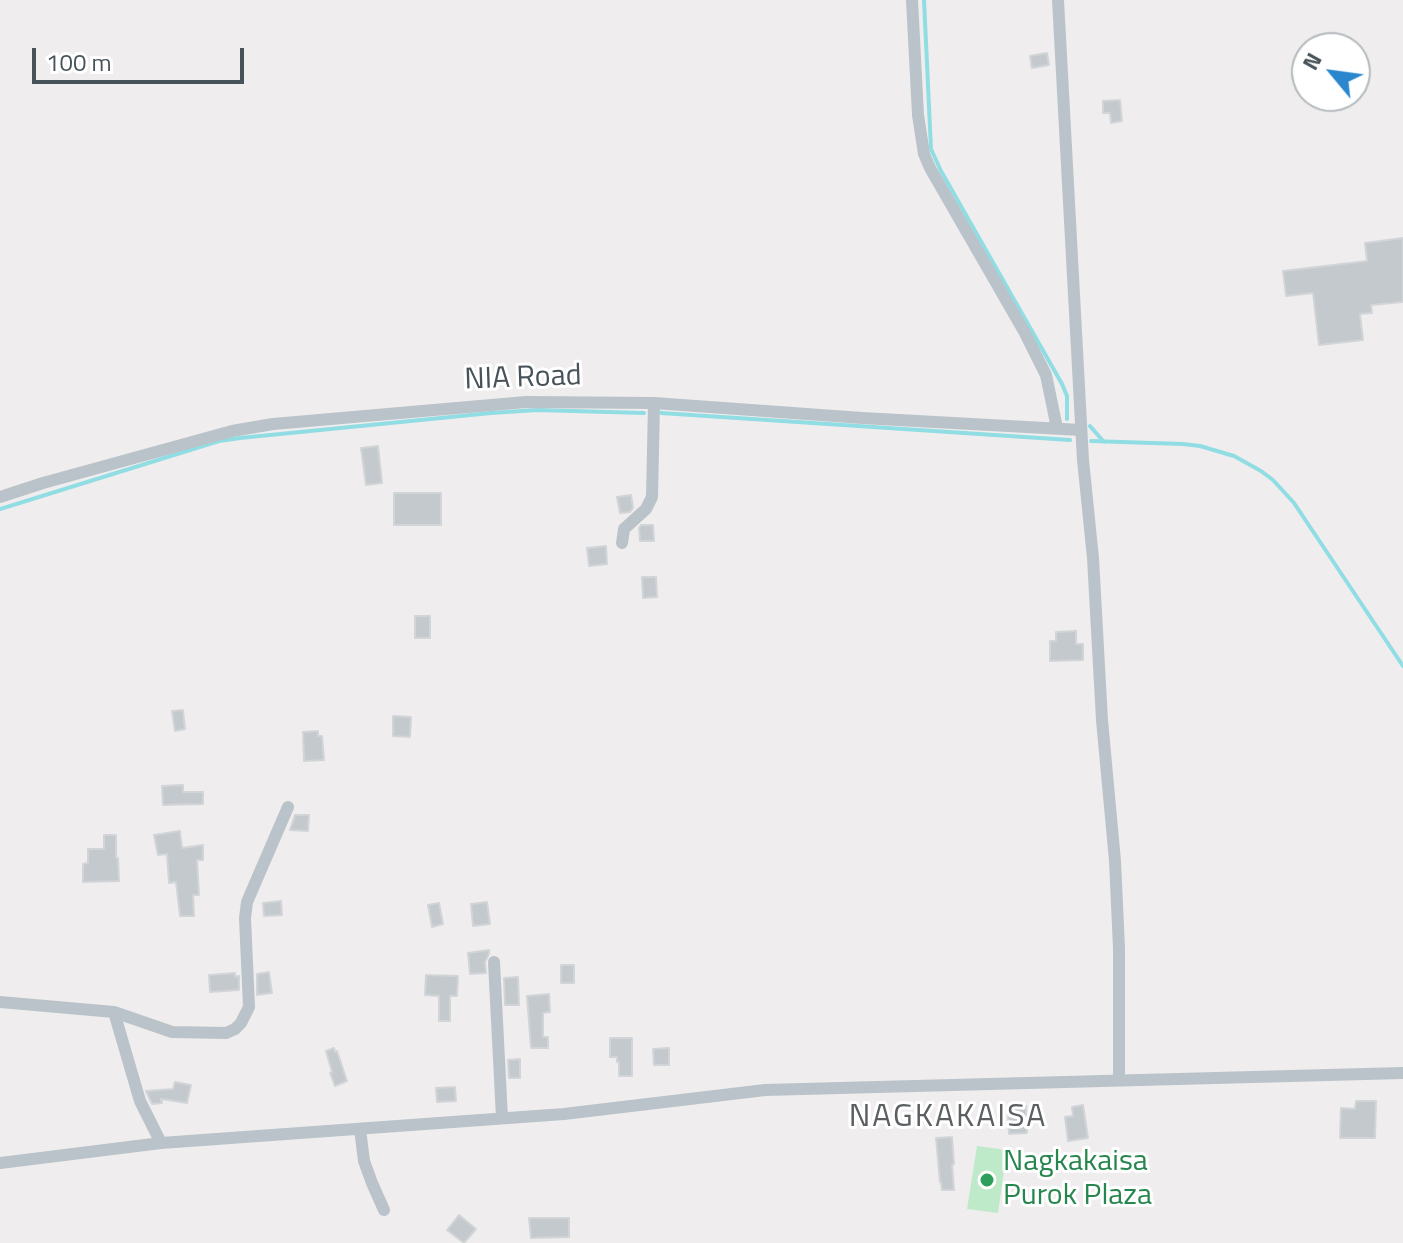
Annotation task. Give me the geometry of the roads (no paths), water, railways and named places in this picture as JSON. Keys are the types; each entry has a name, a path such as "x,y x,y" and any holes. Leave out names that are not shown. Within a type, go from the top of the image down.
{"street":[{"path":"912,0 918,115 924,154 1046,375 1057,428"},
{"path":"1058,0 1081,430 1115,861 1119,948 1119,1080"},
{"name":"NIA Road","path":"0,497 232,431 273,424 526,402 654,403 1081,430"},
{"path":"622,543 624,529 646,509 652,497 654,403"},
{"path":"0,1002 114,1012 172,1032 226,1033 235,1029 249,1007 247,902 288,807"},
{"path":"494,962 502,1118"},
{"path":"114,1012 140,1101 161,1143"},
{"path":"0,1163 161,1143 564,1114 765,1090 1403,1073"},
{"path":"360,1129 364,1161 384,1210"}],"waterway":[{"path":"924,0 931,149 1062,384 1067,396 1067,419"},
{"path":"0,509 219,441 491,413 537,410 644,413"},
{"path":"661,413 1070,440"},
{"path":"1090,426 1104,442"},
{"path":"1091,441 1200,446 1234,456 1261,471 1294,503 1403,666"}],"place":[{"name":"Nagkakaisa Purok Plaza","path":"987,1180"}],"district":[{"name":"NAGKAKAISA","path":"948,1118"}]}
